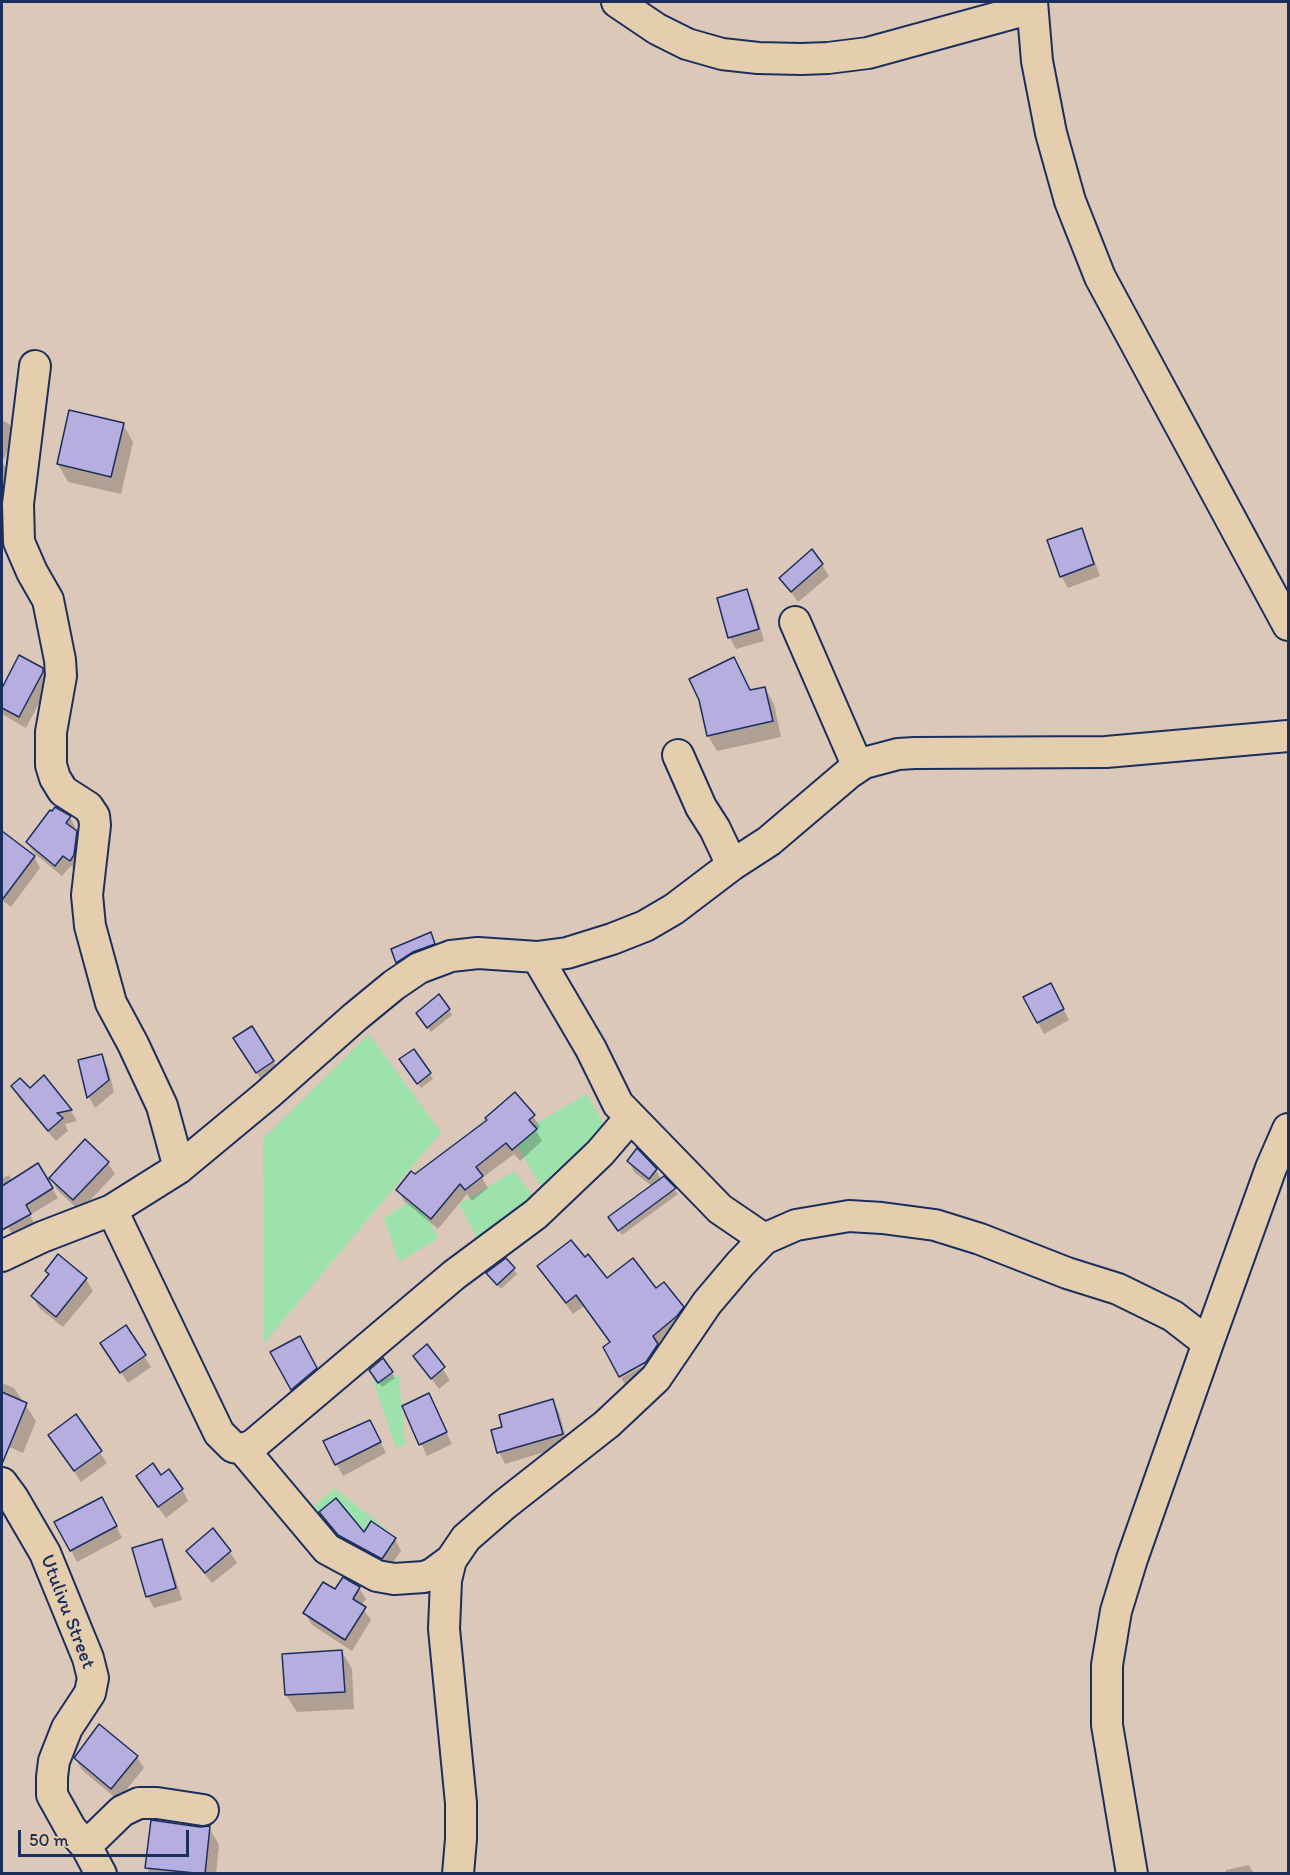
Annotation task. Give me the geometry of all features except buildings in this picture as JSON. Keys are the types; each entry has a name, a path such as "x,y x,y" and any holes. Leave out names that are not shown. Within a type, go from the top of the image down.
{"street":[{"path":"617,2 657,29 687,44 722,54 758,58 828,58 868,53 1032,5 1037,61 1051,132 1070,201 1100,277 1288,625"},
{"path":"35,366 18,504 19,542 48,600 60,660 62,676 51,732 51,765 55,778 63,790 88,807 94,816 87,895 90,926 111,1003 162,1106 179,1168"},
{"path":"795,622 858,767"},
{"path":"2,1256 42,1237 112,1210 179,1168 267,1095 355,1017 419,968 451,957 478,953 537,957 567,952 612,939 645,926 674,909 732,865 769,841 864,763 898,754 1106,752 1288,736"},
{"path":"678,755 701,807 715,829 732,865"},
{"path":"537,957 591,1049 618,1104 720,1209 764,1239"},
{"path":"112,1210 219,1433 233,1447 243,1449 253,1445 454,1275 536,1214 600,1153 630,1118"},
{"path":"1132,1874 1107,1725 1107,1665 1116,1611 1208,1343 1271,1168 1288,1129"},
{"path":"243,1449 327,1549 377,1576 394,1579 424,1577 432,1574 451,1560 466,1538 607,1424 656,1378 707,1303 764,1239 796,1224 849,1216 935,1225 980,1239 1067,1273 1118,1289 1173,1316 1208,1343"},
{"name":"Utulivu Street","path":"2,1483 45,1552 88,1658 93,1678 90,1693 67,1728 54,1761 52,1796 71,1829 86,1846 100,1874"},
{"path":"451,1560 446,1580 444,1629 461,1803 458,1874"},
{"path":"86,1846 122,1811 139,1803 157,1803 203,1810"}],"green space":[{"path":"369,1034 441,1132 264,1343 263,1139"},
{"path":"587,1094 609,1134 550,1202 512,1137"},
{"path":"514,1171 536,1200 477,1238 459,1204"},
{"path":"415,1198 439,1238 399,1262 384,1218"},
{"path":"399,1376 405,1445 396,1448 373,1380"},
{"path":"334,1488 388,1530 350,1541 312,1508"}]}
